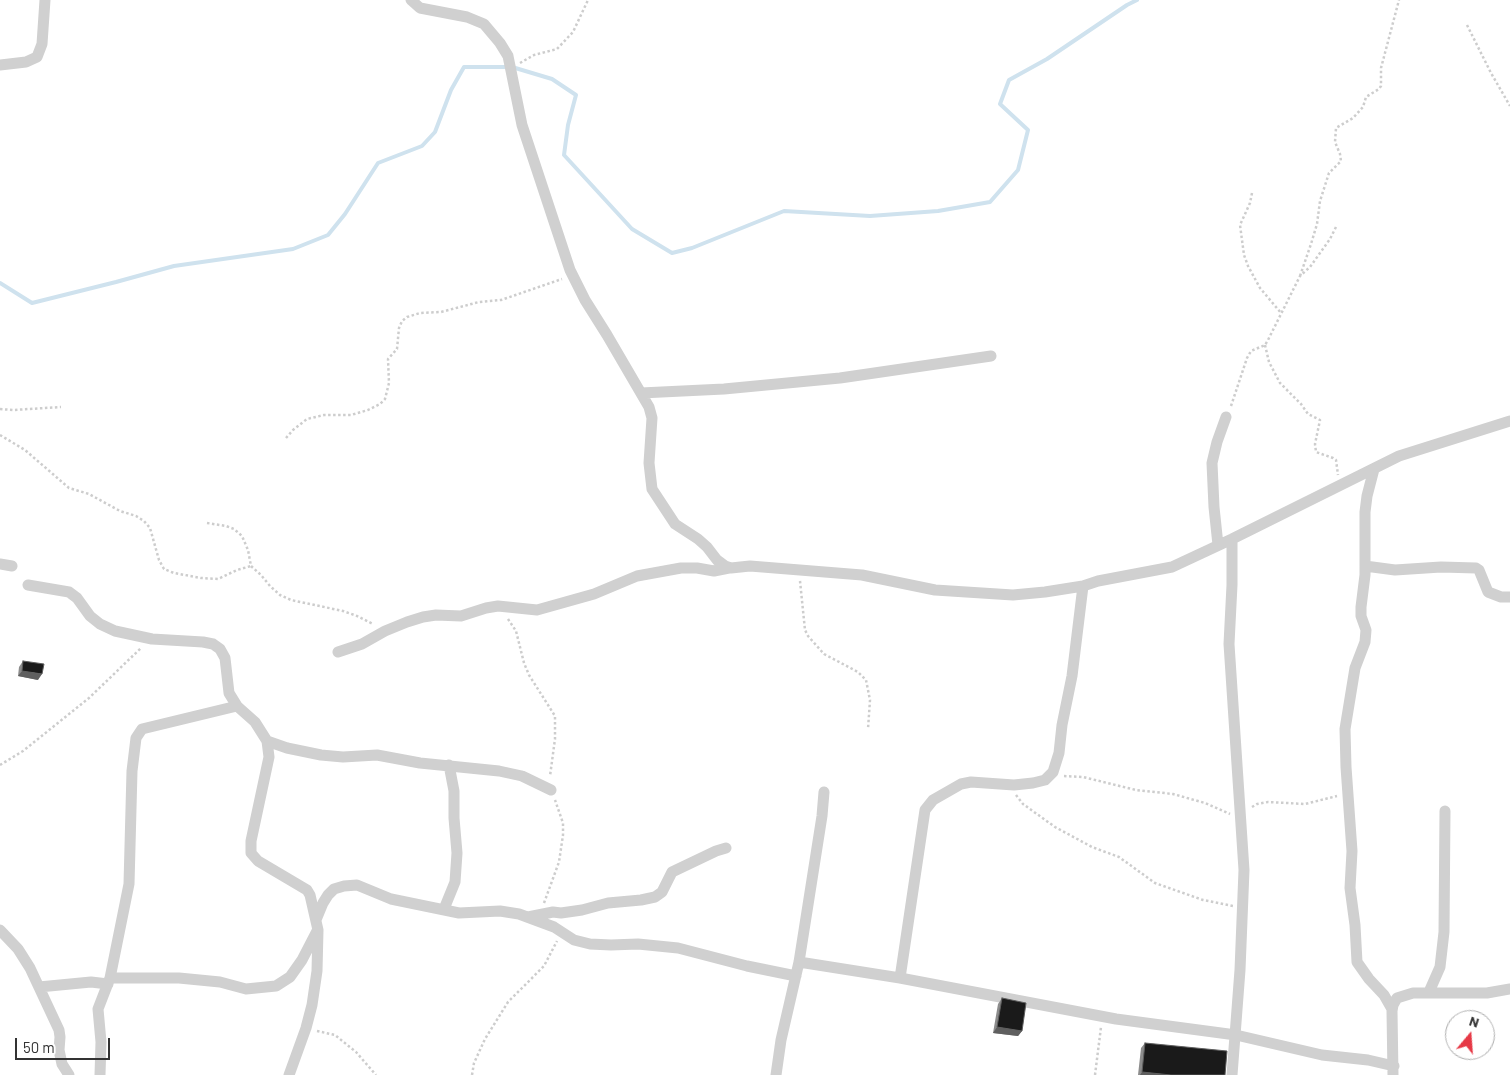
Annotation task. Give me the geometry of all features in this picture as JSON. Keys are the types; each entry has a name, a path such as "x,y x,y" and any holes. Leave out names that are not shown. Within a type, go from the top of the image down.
{"street":[{"path":"0,65 26,62 37,57 42,44 45,0"},
{"path":"411,0 420,8 467,17 484,24 500,42 508,56 512,67 513,86 522,124 537,174 573,276 585,300 649,406 652,418 649,463 652,489 675,524 698,539 717,560 730,568"},
{"path":"641,393 724,389 840,378 992,356"},
{"path":"1218,545 1212,463 1226,417"},
{"path":"338,652 362,644 385,631 423,617 436,615 461,616 498,606 537,610 594,594 637,576 681,568 714,571 750,566 862,575 935,590 1004,594 1045,592 1083,586 1098,581 1172,567 1412,451 1510,421"},
{"path":"1374,469 1367,496 1365,566 1361,607 1361,616 1366,630 1365,642 1355,668 1345,728 1347,794 1352,851 1350,888 1357,962 1384,995 1392,1009"},
{"path":"1232,539 1230,644 1244,870 1240,970 1232,1075"},
{"path":"1365,566 1395,570 1441,567 1476,568 1479,570 1488,592 1501,597 1510,597"},
{"path":"28,585 69,592 77,598 90,616 100,624 115,631 152,639 213,644 220,649 225,658 229,692 237,706 255,722 268,741 269,757 251,841 251,853 263,865 307,890 310,895 317,925 317,971 306,1028 289,1075"},
{"path":"900,978 912,909 922,821 925,810 933,800 961,784 972,782 1007,785 1033,783 1045,780 1053,772 1072,676 1083,586"},
{"path":"100,1075 98,1009 109,981 129,884 132,770 138,732 142,728 237,706"},
{"path":"268,741 287,748 321,755 342,757 377,755 420,763 499,771 522,776 551,790"},
{"path":"444,909 455,882 456,868 454,791 449,765"},
{"path":"776,1075 781,1040 799,962 822,816 824,792"},
{"path":"1429,992 1440,967 1444,932 1445,811"},
{"path":"528,917 582,910 608,903 641,900 655,896 662,892 672,872 726,848"},
{"path":"38,987 91,982 179,978 220,982 246,989 276,986 290,977 302,960 328,895 334,889 357,885 391,899 414,905 459,913 500,912 528,917 554,927 574,940 590,944 638,944 678,948 747,966 796,976"},
{"path":"0,930 18,949 59,1030 59,1050 62,1064 69,1075"},
{"path":"799,962 900,978 1102,1016 1236,1035 1322,1055 1368,1060 1394,1071 1392,1009 1397,998 1403,995 1429,992 1460,994 1487,993 1510,989"}],"path":[{"path":"512,67 534,56 557,49 573,32 588,0"},
{"path":"1340,486 1336,460 1316,452 1315,444 1320,420 1308,414 1296,398 1280,384 1269,362 1265,345 1300,276 1317,224 1320,201 1329,173 1340,162 1340,154 1335,142 1336,128 1353,118 1363,107 1366,97 1379,89 1381,68 1399,0"},
{"path":"1466,25 1510,106"},
{"path":"1252,193 1250,203 1240,225 1244,255 1260,288 1281,313"},
{"path":"1300,276 1310,267 1330,239 1337,225"},
{"path":"286,438 307,419 324,415 351,415 368,410 385,399 389,383 388,359 397,349 399,328 402,321 407,317 420,313 441,312 479,302 501,300 573,276"},
{"path":"1226,417 1247,358 1251,351 1265,345"},
{"path":"0,409 61,407"},
{"path":"0,435 25,450 69,488 89,494 120,511 136,516 144,521 150,528 159,560 164,569 174,573 218,579 251,566"},
{"path":"208,523 234,528 242,536 248,550 251,566 270,586 286,597 291,600 343,611 357,616 385,631"},
{"path":"799,570 805,630 824,654 858,672 866,680 870,700 868,729"},
{"path":"498,606 516,631 529,675 555,716 555,739 550,775 551,790 563,823 563,835 559,862 540,914"},
{"path":"0,765 23,751 89,698 152,639"},
{"path":"1050,775 1083,777 1136,790 1174,794 1205,803 1224,813 1240,814 1262,802 1305,804 1347,794"},
{"path":"1007,785 1023,804 1039,816 1092,847 1119,857 1155,883 1203,900 1242,908"},
{"path":"472,1075 474,1064 485,1039 508,1002 544,966 563,933"},
{"path":"1095,1075 1102,1016"},
{"path":"306,1028 335,1035 356,1052 376,1075"}],"building":[{"path":"23,661 44,664 42,674 22,671"},
{"path":"1002,998 1026,1003 1022,1031 997,1027"},
{"path":"1145,1043 1227,1051 1225,1075 1171,1075 1142,1072"}],"waterway":[{"path":"0,283 32,303 174,266 293,249 328,235 345,214 378,163 422,146 435,132 451,90 464,67 512,67 552,79 576,95 568,125 564,155 632,229 672,253 692,248 784,211 870,216 938,211 990,202 1018,170 1028,130 1000,104 1009,80 1047,59 1137,0"}]}
